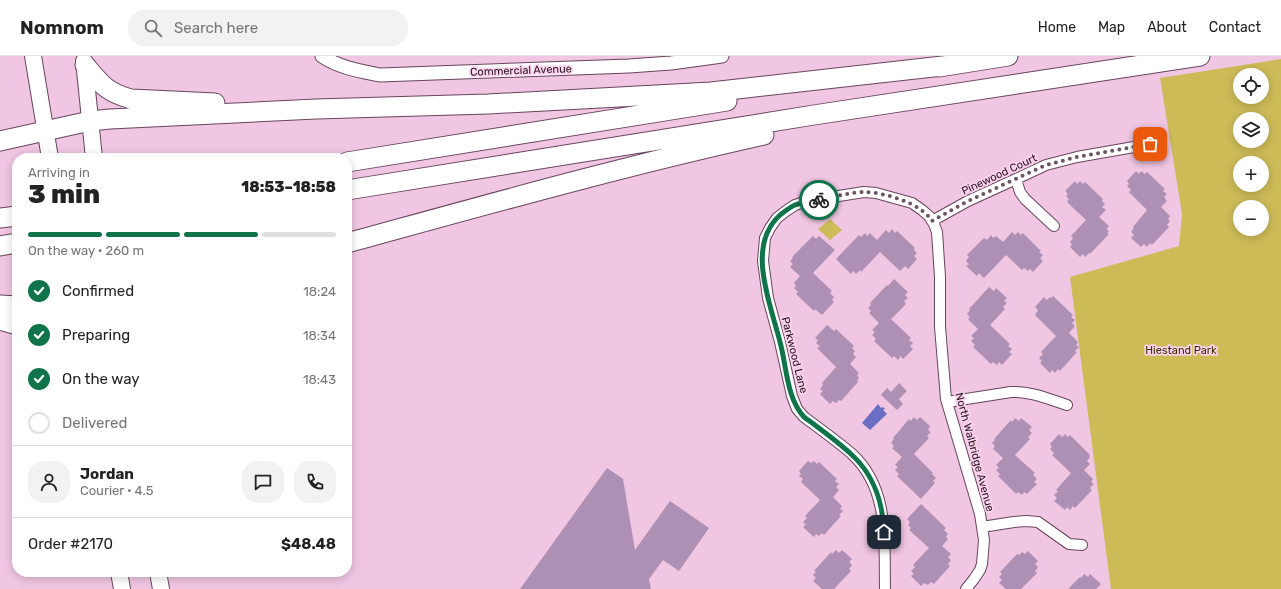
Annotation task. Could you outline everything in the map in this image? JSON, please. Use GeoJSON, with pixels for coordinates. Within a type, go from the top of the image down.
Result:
{"type":"FeatureCollection","features":[{"type":"Feature","properties":{"kind":"highway"},"geometry":{"type":"LineString","coordinates":[[352,161],[1008,56]]}},
{"type":"Feature","properties":{"kind":"highway"},"geometry":{"type":"LineString","coordinates":[[352,189],[814,115],[1200,56]]}},
{"type":"Feature","properties":{"kind":"highway"},"geometry":{"type":"LineString","coordinates":[[84,60],[104,87],[115,94],[131,99],[316,109]]}},
{"type":"Feature","properties":{"kind":"highway"},"geometry":{"type":"LineString","coordinates":[[0,141],[90,121],[110,119],[316,109],[488,104],[711,92],[951,65]]}},
{"type":"Feature","properties":{"kind":"highway"},"geometry":{"type":"LineString","coordinates":[[352,242],[683,153],[766,134],[857,116],[920,99]]}},
{"type":"Feature","properties":{"kind":"highway"},"geometry":{"type":"LineString","coordinates":[[0,218],[12,217]]}},
{"type":"Feature","properties":{"kind":"highway"},"geometry":{"type":"LineString","coordinates":[[0,246],[12,244]]}},
{"type":"Feature","properties":{"kind":"highway"},"geometry":{"type":"LineString","coordinates":[[0,305],[12,306]]}},
{"type":"Feature","properties":{"kind":"highway"},"geometry":{"type":"LineString","coordinates":[[0,320],[12,324]]}},
{"type":"Feature","properties":{"kind":"main road"},"geometry":{"type":"LineString","coordinates":[[33,56],[49,153]]}},
{"type":"Feature","properties":{"kind":"main road"},"geometry":{"type":"LineString","coordinates":[[84,60],[93,153]]}},
{"type":"Feature","properties":{"kind":"main road"},"geometry":{"type":"LineString","coordinates":[[113,577],[114,589]]}},
{"type":"Feature","properties":{"kind":"main road"},"geometry":{"type":"LineString","coordinates":[[120,577],[122,589]]}},
{"type":"Feature","properties":{"kind":"main road"},"geometry":{"type":"LineString","coordinates":[[159,577],[161,589]]}},
{"type":"Feature","properties":{"kind":"street","name":"Commercial Avenue"},"geometry":{"type":"LineString","coordinates":[[322,56],[336,64],[380,75],[629,66],[671,63],[722,56]]}},
{"type":"Feature","properties":{"kind":"street","name":"Pinewood Court"},"geometry":{"type":"LineString","coordinates":[[932,221],[968,201],[1038,168],[1059,161],[1150,144]]}},
{"type":"Feature","properties":{"kind":"street"},"geometry":{"type":"LineString","coordinates":[[1016,179],[1020,192],[1025,199],[1054,226]]}},
{"type":"Feature","properties":{"kind":"street","name":"Parkwood Lane"},"geometry":{"type":"LineString","coordinates":[[885,589],[883,518],[880,500],[865,470],[853,455],[804,417],[795,404],[768,298],[763,256],[765,238],[770,228],[781,214],[795,205],[864,192],[876,193],[903,200],[915,205]]}},
{"type":"Feature","properties":{"kind":"street","name":"North Walbridge Avenue"},"geometry":{"type":"LineString","coordinates":[[915,205],[926,213],[937,232],[939,251],[940,327],[947,402],[980,513],[984,540],[980,570],[966,589]]}},
{"type":"Feature","properties":{"kind":"street"},"geometry":{"type":"LineString","coordinates":[[947,402],[1022,391],[1067,405]]}},
{"type":"Feature","properties":{"kind":"street"},"geometry":{"type":"LineString","coordinates":[[982,527],[1014,522],[1038,522],[1069,544],[1082,545]]}},
{"type":"Feature","properties":{"kind":"green space","name":"Hiestand Park"},"geometry":{"type":"Polygon","coordinates":[[[1281,59],[1281,589],[1111,589],[1070,277],[1179,246],[1182,214],[1160,78],[1281,59]]]}},
{"type":"Feature","properties":{"kind":"green space"},"geometry":{"type":"Polygon","coordinates":[[[830,219],[842,230],[830,240],[818,229],[830,219]]]}},
{"type":"Feature","properties":{"kind":"water"},"geometry":{"type":"Polygon","coordinates":[[[878,404],[881,408],[883,407],[885,409],[883,410],[887,414],[870,430],[862,423],[878,404]]]}},
{"type":"Feature","properties":{"kind":"building"},"geometry":{"type":"Polygon","coordinates":[[[1136,171],[1139,174],[1141,171],[1145,174],[1147,172],[1165,189],[1163,191],[1167,194],[1164,197],[1167,201],[1161,207],[1170,216],[1168,219],[1170,221],[1167,225],[1169,227],[1152,245],[1150,243],[1147,247],[1144,244],[1141,247],[1131,238],[1134,235],[1131,232],[1134,228],[1133,227],[1147,210],[1129,192],[1131,190],[1127,186],[1129,184],[1127,181],[1136,171]]]}},
{"type":"Feature","properties":{"kind":"building"},"geometry":{"type":"Polygon","coordinates":[[[1075,181],[1077,184],[1080,181],[1083,184],[1085,182],[1103,199],[1102,201],[1105,204],[1102,207],[1106,210],[1099,217],[1109,226],[1106,229],[1109,231],[1107,233],[1109,234],[1090,254],[1089,253],[1085,257],[1083,254],[1080,257],[1070,247],[1072,245],[1070,242],[1073,238],[1071,236],[1086,220],[1067,202],[1069,199],[1066,196],[1068,194],[1065,191],[1075,181]]]}},
{"type":"Feature","properties":{"kind":"building"},"geometry":{"type":"Polygon","coordinates":[[[892,229],[895,233],[897,231],[915,248],[914,250],[917,253],[914,256],[917,259],[908,269],[905,266],[900,271],[880,252],[861,272],[860,270],[856,274],[853,271],[851,274],[836,259],[859,235],[861,237],[865,233],[867,236],[870,233],[877,240],[886,230],[889,233],[892,229]]]}},
{"type":"Feature","properties":{"kind":"building"},"geometry":{"type":"Polygon","coordinates":[[[1012,232],[1015,235],[1018,232],[1021,235],[1023,233],[1041,251],[1039,252],[1043,255],[1040,258],[1043,261],[1033,272],[1030,269],[1028,271],[1024,268],[1022,270],[1006,255],[984,278],[979,273],[977,276],[966,266],[969,264],[966,261],[969,257],[967,255],[984,238],[987,240],[991,235],[993,238],[996,236],[1003,242],[1012,232]]]}},
{"type":"Feature","properties":{"kind":"building"},"geometry":{"type":"Polygon","coordinates":[[[813,236],[816,239],[819,236],[835,250],[813,273],[832,291],[830,293],[834,297],[832,300],[834,302],[822,315],[815,309],[814,311],[796,294],[798,292],[794,288],[796,286],[794,283],[800,276],[790,267],[793,264],[790,261],[793,258],[792,257],[813,236]]]}},
{"type":"Feature","properties":{"kind":"building"},"geometry":{"type":"Polygon","coordinates":[[[894,279],[908,292],[905,295],[908,298],[904,301],[906,304],[891,319],[911,338],[909,340],[913,343],[910,346],[913,349],[903,359],[901,356],[898,360],[894,356],[892,358],[874,341],[876,339],[872,335],[875,332],[872,330],[879,323],[869,313],[871,311],[868,308],[871,305],[870,303],[894,279]]]}},
{"type":"Feature","properties":{"kind":"building"},"geometry":{"type":"Polygon","coordinates":[[[989,287],[994,291],[996,288],[1007,298],[1004,301],[1007,303],[1003,307],[1005,309],[990,325],[1010,344],[1008,346],[1012,349],[1009,352],[1012,354],[1002,365],[999,362],[997,365],[993,362],[991,364],[973,347],[975,345],[971,341],[974,338],[971,336],[978,329],[968,319],[970,317],[967,314],[970,310],[969,309],[989,287]]]}},
{"type":"Feature","properties":{"kind":"building"},"geometry":{"type":"Polygon","coordinates":[[[1053,296],[1073,315],[1071,317],[1075,320],[1072,323],[1075,326],[1069,333],[1078,342],[1076,345],[1079,347],[1075,351],[1077,352],[1060,371],[1058,369],[1055,373],[1052,370],[1050,373],[1040,363],[1042,361],[1039,358],[1043,354],[1041,352],[1056,336],[1035,315],[1038,310],[1035,307],[1044,297],[1047,300],[1053,296]]]}},
{"type":"Feature","properties":{"kind":"building"},"geometry":{"type":"Polygon","coordinates":[[[827,325],[834,331],[836,329],[854,346],[852,348],[855,351],[853,354],[856,357],[850,364],[859,373],[857,375],[859,378],[857,381],[858,382],[841,401],[839,400],[836,403],[833,401],[830,404],[820,394],[823,391],[820,389],[823,385],[822,383],[836,367],[817,348],[820,346],[816,343],[818,340],[815,338],[827,325]]]}},
{"type":"Feature","properties":{"kind":"building"},"geometry":{"type":"Polygon","coordinates":[[[899,383],[907,391],[899,399],[903,404],[897,410],[881,395],[887,388],[891,392],[899,383]]]}},
{"type":"Feature","properties":{"kind":"building"},"geometry":{"type":"Polygon","coordinates":[[[914,417],[917,420],[920,417],[930,426],[928,430],[931,432],[927,436],[929,438],[914,454],[936,478],[933,481],[935,483],[921,499],[897,476],[899,474],[895,470],[898,467],[895,465],[902,457],[892,448],[894,446],[891,443],[894,439],[893,438],[909,419],[911,421],[914,417]]]}},
{"type":"Feature","properties":{"kind":"building"},"geometry":{"type":"Polygon","coordinates":[[[1015,418],[1019,421],[1021,418],[1032,427],[1029,430],[1032,433],[1028,437],[1030,439],[1015,455],[1035,473],[1033,475],[1037,479],[1034,482],[1037,484],[1027,494],[1024,492],[1022,495],[1018,492],[1016,494],[998,476],[1000,474],[996,470],[999,468],[996,465],[1003,458],[993,449],[995,446],[992,443],[1011,420],[1012,422],[1015,418]]]}},
{"type":"Feature","properties":{"kind":"building"},"geometry":{"type":"Polygon","coordinates":[[[1059,434],[1062,437],[1065,434],[1068,437],[1070,435],[1090,455],[1087,461],[1090,464],[1084,470],[1093,479],[1091,482],[1094,484],[1090,488],[1092,490],[1075,508],[1073,506],[1070,510],[1067,507],[1065,510],[1054,501],[1057,498],[1054,495],[1058,491],[1056,490],[1071,473],[1052,455],[1054,453],[1050,449],[1052,447],[1050,444],[1059,434]]]}},
{"type":"Feature","properties":{"kind":"building"},"geometry":{"type":"Polygon","coordinates":[[[808,461],[811,463],[814,461],[817,464],[819,462],[837,479],[835,481],[839,484],[836,487],[839,490],[833,497],[842,506],[840,509],[843,511],[839,515],[841,516],[824,535],[822,533],[819,536],[816,534],[814,537],[803,527],[806,525],[803,522],[807,518],[805,516],[820,500],[801,482],[803,479],[799,476],[801,474],[799,471],[808,461]]]}},
{"type":"Feature","properties":{"kind":"building"},"geometry":{"type":"Polygon","coordinates":[[[607,468],[623,479],[635,550],[670,501],[709,528],[679,571],[663,560],[649,579],[651,589],[520,589],[607,468]]]}},
{"type":"Feature","properties":{"kind":"building"},"geometry":{"type":"Polygon","coordinates":[[[921,504],[946,528],[944,530],[948,534],[946,537],[948,539],[942,546],[951,554],[948,557],[951,560],[948,564],[950,566],[934,584],[931,582],[928,585],[924,583],[921,586],[911,576],[914,574],[911,571],[915,567],[913,565],[929,548],[909,530],[911,528],[908,525],[910,522],[907,519],[921,504]]]}},
{"type":"Feature","properties":{"kind":"building"},"geometry":{"type":"Polygon","coordinates":[[[836,550],[839,553],[842,550],[852,559],[849,562],[852,565],[849,569],[851,571],[834,589],[822,589],[813,581],[816,578],[813,575],[816,572],[814,571],[831,552],[832,554],[836,550]]]}},
{"type":"Feature","properties":{"kind":"building"},"geometry":{"type":"Polygon","coordinates":[[[1028,551],[1038,561],[1035,564],[1038,567],[1035,571],[1037,573],[1021,589],[1006,589],[999,583],[1002,580],[999,577],[1002,574],[1000,572],[1017,554],[1019,555],[1022,552],[1025,554],[1028,551]]]}},
{"type":"Feature","properties":{"kind":"building"},"geometry":{"type":"Polygon","coordinates":[[[1084,574],[1088,577],[1090,574],[1101,584],[1096,589],[1068,589],[1080,577],[1081,578],[1084,574]]]}},
{"type":"Feature","properties":{"kind":"way so far"},"geometry":{"type":"LineString","coordinates":[[819,200],[864,192],[876,193],[912,203],[929,216],[932,221],[968,201],[1046,165],[1077,157],[1150,144]]}},
{"type":"Feature","properties":{"kind":"route"},"geometry":{"type":"LineString","coordinates":[[819,200],[795,205],[777,218],[770,228],[765,238],[763,261],[768,298],[792,396],[797,409],[804,417],[853,455],[865,470],[880,500],[884,532]]}}]}
